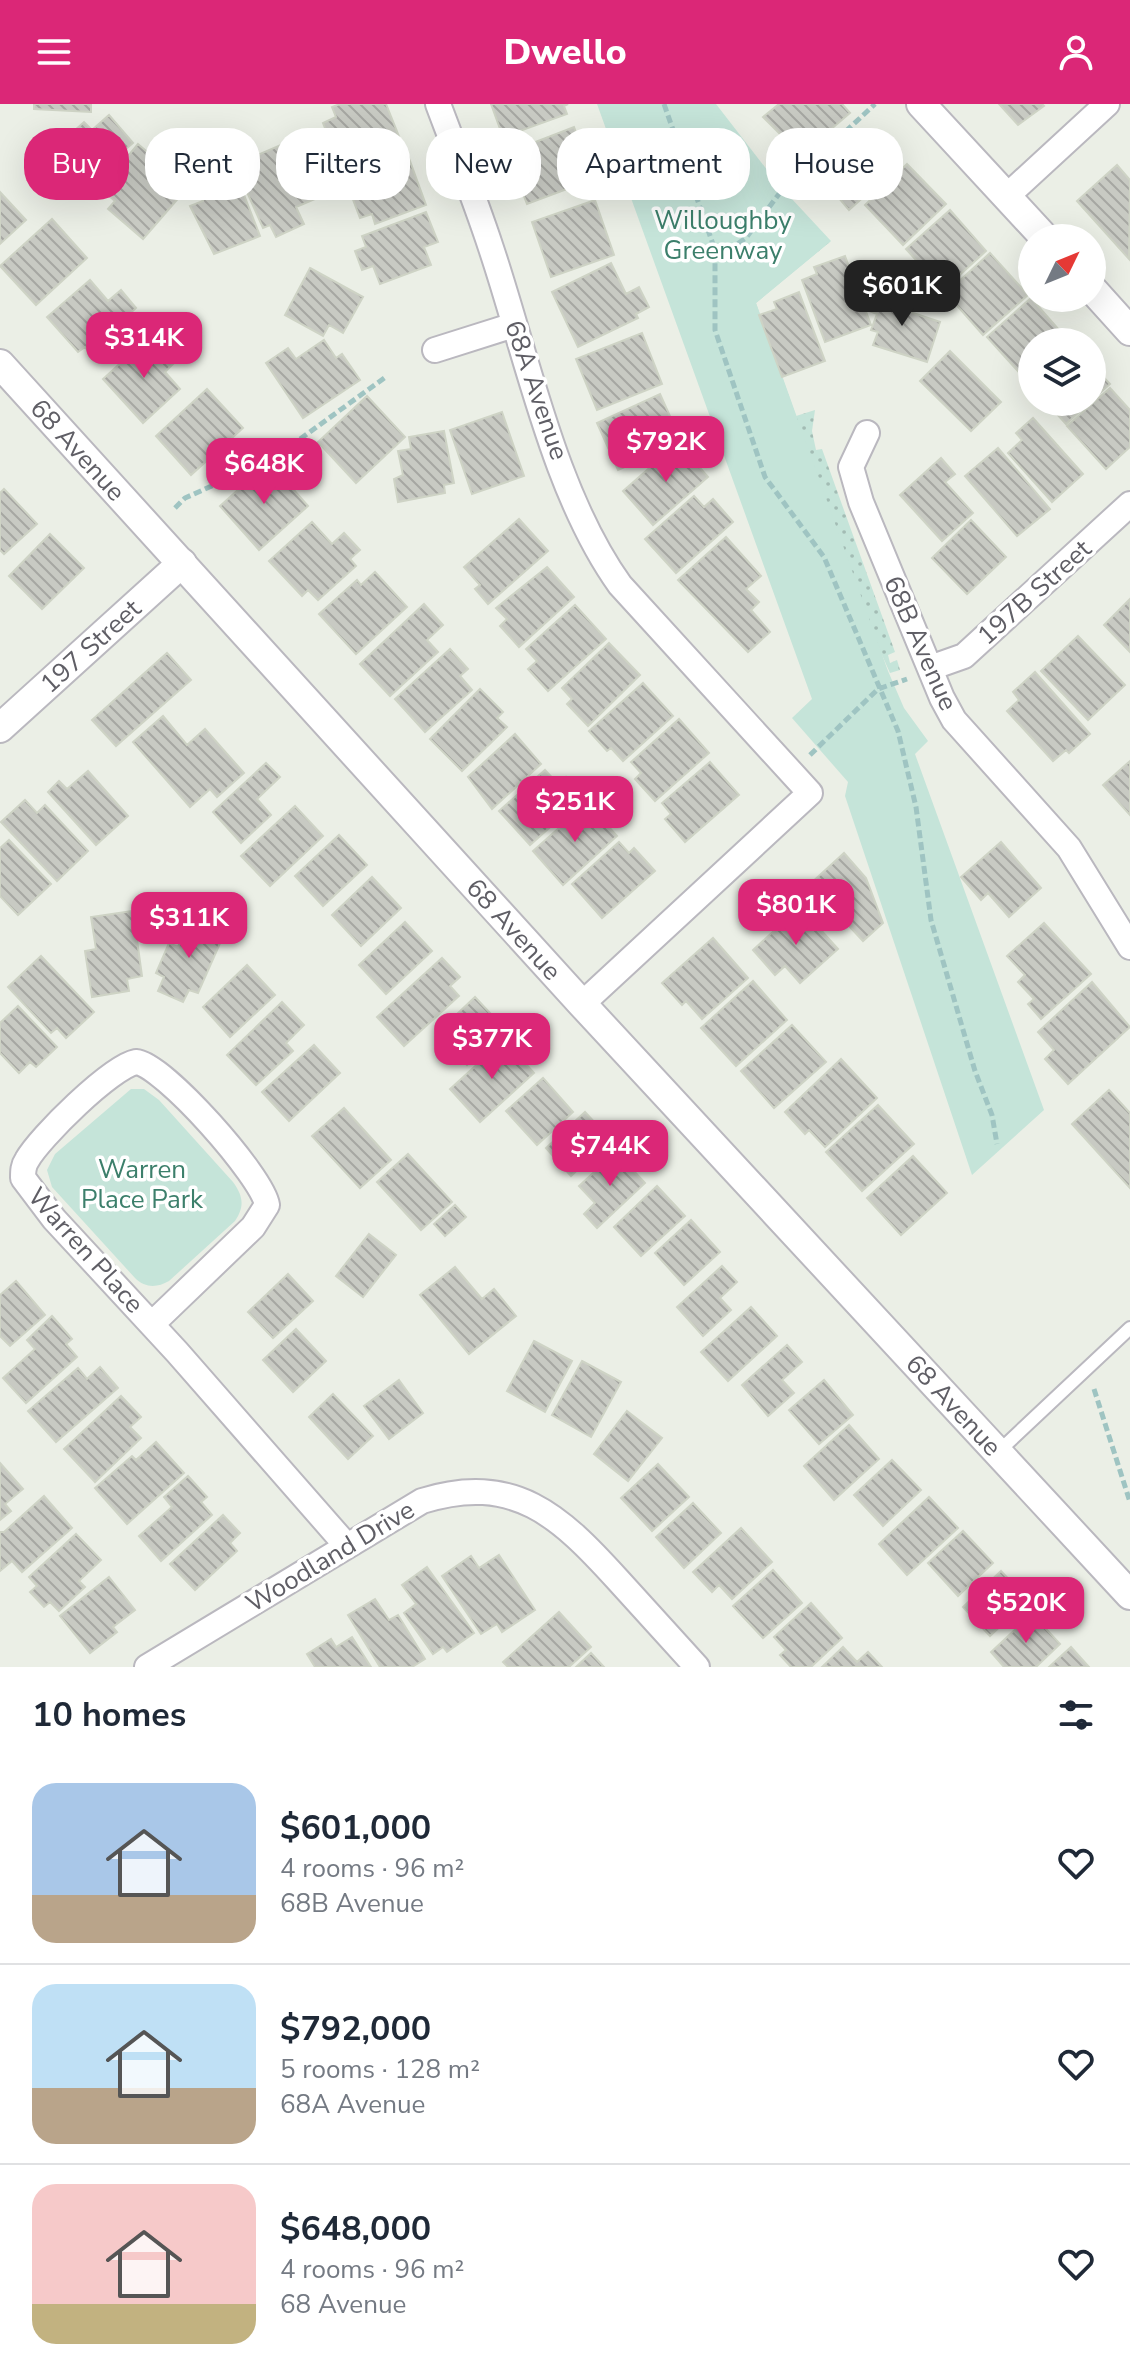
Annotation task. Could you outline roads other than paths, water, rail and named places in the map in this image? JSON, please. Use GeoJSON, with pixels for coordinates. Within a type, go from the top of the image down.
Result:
{"type":"FeatureCollection","features":[{"type":"Feature","properties":{"kind":"street","name":"68A Avenue"},"geometry":{"type":"LineString","coordinates":[[438,104],[491,248],[566,478],[603,560],[620,585],[810,793],[582,1004]]}},
{"type":"Feature","properties":{"kind":"street"},"geometry":{"type":"LineString","coordinates":[[921,104],[1032,224]]}},
{"type":"Feature","properties":{"kind":"street"},"geometry":{"type":"LineString","coordinates":[[1007,196],[1107,104]]}},
{"type":"Feature","properties":{"kind":"street"},"geometry":{"type":"LineString","coordinates":[[1106,304],[1130,331]]}},
{"type":"Feature","properties":{"kind":"street"},"geometry":{"type":"LineString","coordinates":[[435,350],[514,325]]}},
{"type":"Feature","properties":{"kind":"street","name":"68 Avenue"},"geometry":{"type":"LineString","coordinates":[[0,364],[582,1004],[1130,1595]]}},
{"type":"Feature","properties":{"kind":"street","name":"68B Avenue"},"geometry":{"type":"LineString","coordinates":[[867,433],[851,467],[861,502],[954,720],[1069,848],[1130,947]]}},
{"type":"Feature","properties":{"kind":"street","name":"197B Street"},"geometry":{"type":"LineString","coordinates":[[930,668],[964,656],[1130,504]]}},
{"type":"Feature","properties":{"kind":"street","name":"197 Street"},"geometry":{"type":"LineString","coordinates":[[0,728],[182,563]]}},
{"type":"Feature","properties":{"kind":"street","name":"Warren Place"},"geometry":{"type":"LineString","coordinates":[[152,1324],[253,1227],[267,1205],[254,1177],[212,1129],[161,1074],[148,1064],[136,1062],[110,1077],[59,1124],[33,1152],[23,1172],[34,1196],[152,1324],[347,1546]]}},
{"type":"Feature","properties":{"kind":"street","name":"Woodland Drive"},"geometry":{"type":"LineString","coordinates":[[147,1667],[422,1501],[440,1495],[479,1490],[519,1499],[542,1509],[575,1534],[697,1667]]}},
{"type":"Feature","properties":{"kind":"lane"},"geometry":{"type":"LineString","coordinates":[[998,1452],[1130,1328]]}},
{"type":"Feature","properties":{"kind":"park label","name":"Willoughby Greenway"},"geometry":{"type":"Point","coordinates":[723,235]}},
{"type":"Feature","properties":{"kind":"park label","name":"Warren Place Park"},"geometry":{"type":"Point","coordinates":[142,1184]}}]}
